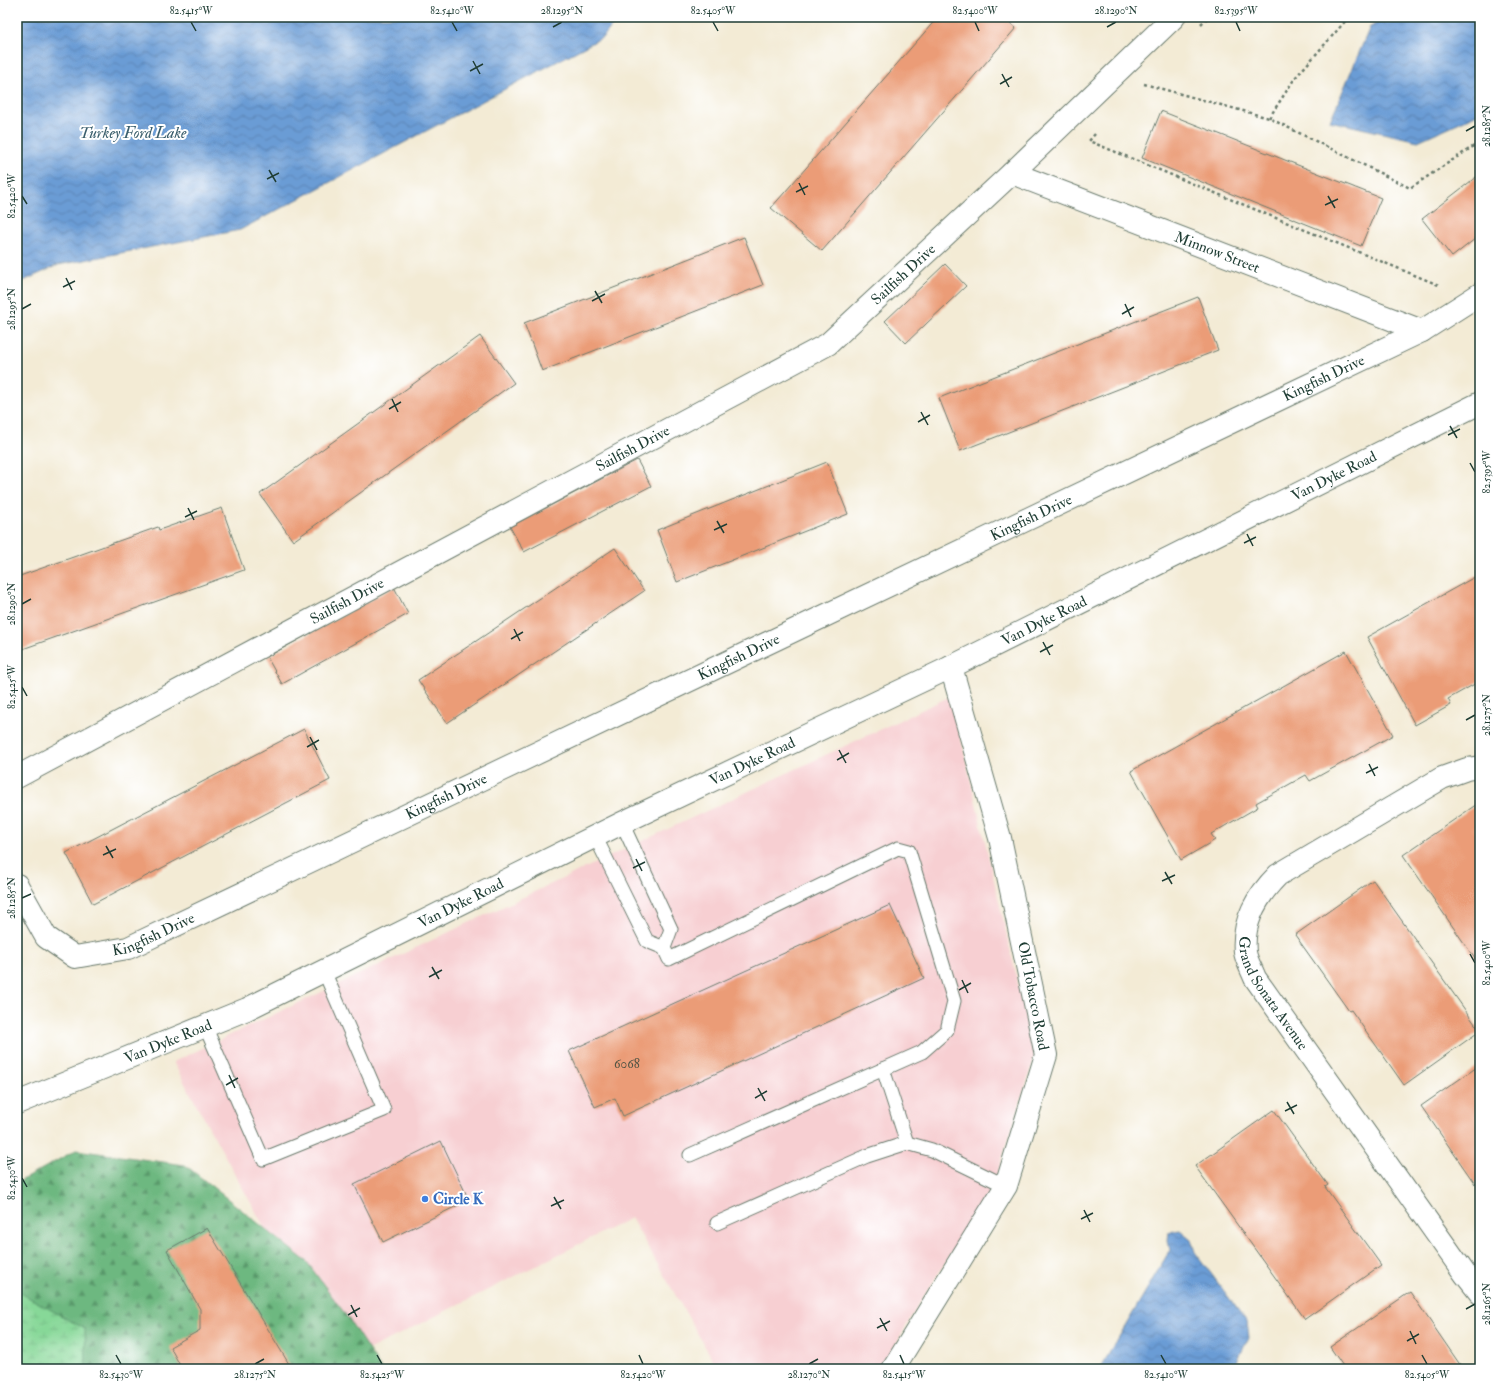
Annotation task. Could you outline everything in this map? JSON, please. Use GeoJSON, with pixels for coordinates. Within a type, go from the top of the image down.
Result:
{"type":"FeatureCollection","features":[{"type":"Feature","properties":{"kind":"street","name":"Sailfish Drive"},"geometry":{"type":"LineString","coordinates":[[17,777],[828,344],[1012,173],[1174,17]]}},
{"type":"Feature","properties":{"kind":"street","name":"Minnow Street"},"geometry":{"type":"LineString","coordinates":[[1012,173],[1422,331]]}},
{"type":"Feature","properties":{"kind":"street","name":"Kingfish Drive"},"geometry":{"type":"LineString","coordinates":[[17,885],[46,937],[75,957],[128,948],[1422,331],[1480,294]]}},
{"type":"Feature","properties":{"kind":"street","name":"Van Dyke Road"},"geometry":{"type":"LineString","coordinates":[[17,1103],[247,1009],[595,836],[951,667],[1480,403]]}},
{"type":"Feature","properties":{"kind":"street","name":"Old Tobacco Road"},"geometry":{"type":"LineString","coordinates":[[894,1369],[1006,1186],[1046,1055],[1000,838],[951,667]]}},
{"type":"Feature","properties":{"kind":"street","name":"Grand Sonata Avenue"},"geometry":{"type":"LineString","coordinates":[[1480,767],[1467,768],[1442,778],[1278,875],[1264,889],[1253,906],[1246,930],[1245,953],[1255,978],[1480,1293]]}},
{"type":"Feature","properties":{"kind":"lane"},"geometry":{"type":"LineString","coordinates":[[622,823],[671,929],[664,948]]}},
{"type":"Feature","properties":{"kind":"lane"},"geometry":{"type":"LineString","coordinates":[[595,836],[647,941],[664,948],[669,959],[898,848],[909,851],[954,1001],[947,1030],[922,1052],[690,1155]]}},
{"type":"Feature","properties":{"kind":"lane"},"geometry":{"type":"LineString","coordinates":[[205,1026],[263,1159],[384,1110],[324,971]]}},
{"type":"Feature","properties":{"kind":"lane"},"geometry":{"type":"LineString","coordinates":[[883,1069],[907,1143]]}},
{"type":"Feature","properties":{"kind":"lane"},"geometry":{"type":"LineString","coordinates":[[717,1223],[867,1156],[907,1143],[932,1150],[1006,1186]]}},
{"type":"Feature","properties":{"kind":"path"},"geometry":{"type":"LineString","coordinates":[[1196,28],[1208,17]]}},
{"type":"Feature","properties":{"kind":"path"},"geometry":{"type":"LineString","coordinates":[[1269,118],[1295,78],[1349,17]]}},
{"type":"Feature","properties":{"kind":"path"},"geometry":{"type":"LineString","coordinates":[[1140,82],[1269,118],[1410,188],[1480,142]]}},
{"type":"Feature","properties":{"kind":"path"},"geometry":{"type":"LineString","coordinates":[[1099,130],[1089,141],[1444,287]]}},
{"type":"Feature","properties":{"kind":"shaded area"},"geometry":{"type":"Polygon","coordinates":[[[951,696],[1035,1056],[992,1190],[918,1305],[882,1369],[718,1369],[631,1218],[340,1364],[173,1062],[951,696]]]}},
{"type":"Feature","properties":{"kind":"green space"},"geometry":{"type":"Polygon","coordinates":[[[76,1150],[185,1165],[307,1262],[348,1318],[381,1369],[17,1369],[17,1183],[76,1150]]]}},
{"type":"Feature","properties":{"kind":"green space"},"geometry":{"type":"Polygon","coordinates":[[[17,1291],[85,1329],[86,1369],[17,1369],[17,1291]]]}},
{"type":"Feature","properties":{"kind":"water","name":"Turkey Ford Lake"},"geometry":{"type":"Polygon","coordinates":[[[17,17],[619,17],[603,37],[240,230],[58,265],[17,284],[17,17]]]}},
{"type":"Feature","properties":{"kind":"water"},"geometry":{"type":"Polygon","coordinates":[[[1386,17],[1480,17],[1480,113],[1418,141],[1330,121],[1370,27],[1386,17]]]}},
{"type":"Feature","properties":{"kind":"water"},"geometry":{"type":"Polygon","coordinates":[[[1180,1230],[1191,1239],[1195,1252],[1247,1322],[1249,1337],[1233,1369],[1100,1369],[1170,1250],[1168,1240],[1169,1232],[1180,1230]]]}},
{"type":"Feature","properties":{"kind":"building"},"geometry":{"type":"Polygon","coordinates":[[[938,17],[1003,17],[1016,28],[822,251],[771,208],[938,17]]]}},
{"type":"Feature","properties":{"kind":"building"},"geometry":{"type":"Polygon","coordinates":[[[1161,111],[1381,198],[1361,246],[1142,158],[1161,111]]]}},
{"type":"Feature","properties":{"kind":"building"},"geometry":{"type":"Polygon","coordinates":[[[1480,174],[1480,235],[1452,257],[1422,219],[1480,174]]]}},
{"type":"Feature","properties":{"kind":"building"},"geometry":{"type":"Polygon","coordinates":[[[744,237],[763,285],[542,371],[524,323],[744,237]]]}},
{"type":"Feature","properties":{"kind":"building"},"geometry":{"type":"Polygon","coordinates":[[[945,264],[966,286],[906,343],[885,321],[945,264]]]}},
{"type":"Feature","properties":{"kind":"building"},"geometry":{"type":"Polygon","coordinates":[[[1198,297],[1218,350],[960,451],[939,398],[1198,297]]]}},
{"type":"Feature","properties":{"kind":"building"},"geometry":{"type":"Polygon","coordinates":[[[480,336],[514,383],[293,541],[260,494],[480,336]]]}},
{"type":"Feature","properties":{"kind":"building"},"geometry":{"type":"Polygon","coordinates":[[[637,460],[651,486],[524,552],[510,527],[637,460]]]}},
{"type":"Feature","properties":{"kind":"building"},"geometry":{"type":"Polygon","coordinates":[[[827,462],[848,514],[677,582],[657,530],[827,462]]]}},
{"type":"Feature","properties":{"kind":"building"},"geometry":{"type":"Polygon","coordinates":[[[222,508],[244,570],[17,651],[17,577],[158,527],[159,530],[222,508]]]}},
{"type":"Feature","properties":{"kind":"building"},"geometry":{"type":"Polygon","coordinates":[[[615,548],[644,591],[447,723],[418,680],[615,548]]]}},
{"type":"Feature","properties":{"kind":"building"},"geometry":{"type":"Polygon","coordinates":[[[1480,574],[1480,681],[1448,699],[1451,705],[1415,725],[1367,637],[1480,574]]]}},
{"type":"Feature","properties":{"kind":"building"},"geometry":{"type":"Polygon","coordinates":[[[394,587],[408,614],[282,684],[267,657],[394,587]]]}},
{"type":"Feature","properties":{"kind":"building"},"geometry":{"type":"Polygon","coordinates":[[[1346,651],[1393,735],[1310,781],[1306,775],[1256,803],[1258,807],[1211,834],[1215,840],[1181,860],[1131,771],[1346,651]]]}},
{"type":"Feature","properties":{"kind":"building"},"geometry":{"type":"Polygon","coordinates":[[[304,729],[330,780],[93,904],[66,853],[304,729]]]}},
{"type":"Feature","properties":{"kind":"building"},"geometry":{"type":"Polygon","coordinates":[[[1480,802],[1480,966],[1403,855],[1480,802]]]}},
{"type":"Feature","properties":{"kind":"building"},"geometry":{"type":"Polygon","coordinates":[[[1373,880],[1480,1031],[1404,1085],[1351,1010],[1349,1011],[1295,935],[1373,880]]]}},
{"type":"Feature","properties":{"kind":"building"},"geometry":{"type":"Polygon","coordinates":[[[890,905],[924,978],[623,1116],[615,1098],[595,1107],[569,1051],[890,905]]]}},
{"type":"Feature","properties":{"kind":"building"},"geometry":{"type":"Polygon","coordinates":[[[1480,1065],[1480,1186],[1477,1182],[1475,1184],[1421,1106],[1480,1065]]]}},
{"type":"Feature","properties":{"kind":"building"},"geometry":{"type":"Polygon","coordinates":[[[1274,1110],[1328,1185],[1325,1187],[1381,1265],[1305,1319],[1195,1166],[1274,1110]]]}},
{"type":"Feature","properties":{"kind":"building"},"geometry":{"type":"Polygon","coordinates":[[[441,1141],[469,1200],[383,1242],[354,1184],[441,1141]]]}},
{"type":"Feature","properties":{"kind":"building"},"geometry":{"type":"Polygon","coordinates":[[[207,1228],[292,1369],[182,1369],[170,1347],[200,1330],[200,1309],[167,1250],[207,1228]]]}},
{"type":"Feature","properties":{"kind":"building"},"geometry":{"type":"Polygon","coordinates":[[[1410,1292],[1463,1369],[1345,1369],[1330,1347],[1410,1292]]]}},
{"type":"Feature","properties":{"kind":"place","name":"Circle K"},"geometry":{"type":"Point","coordinates":[425,1199]}}]}
